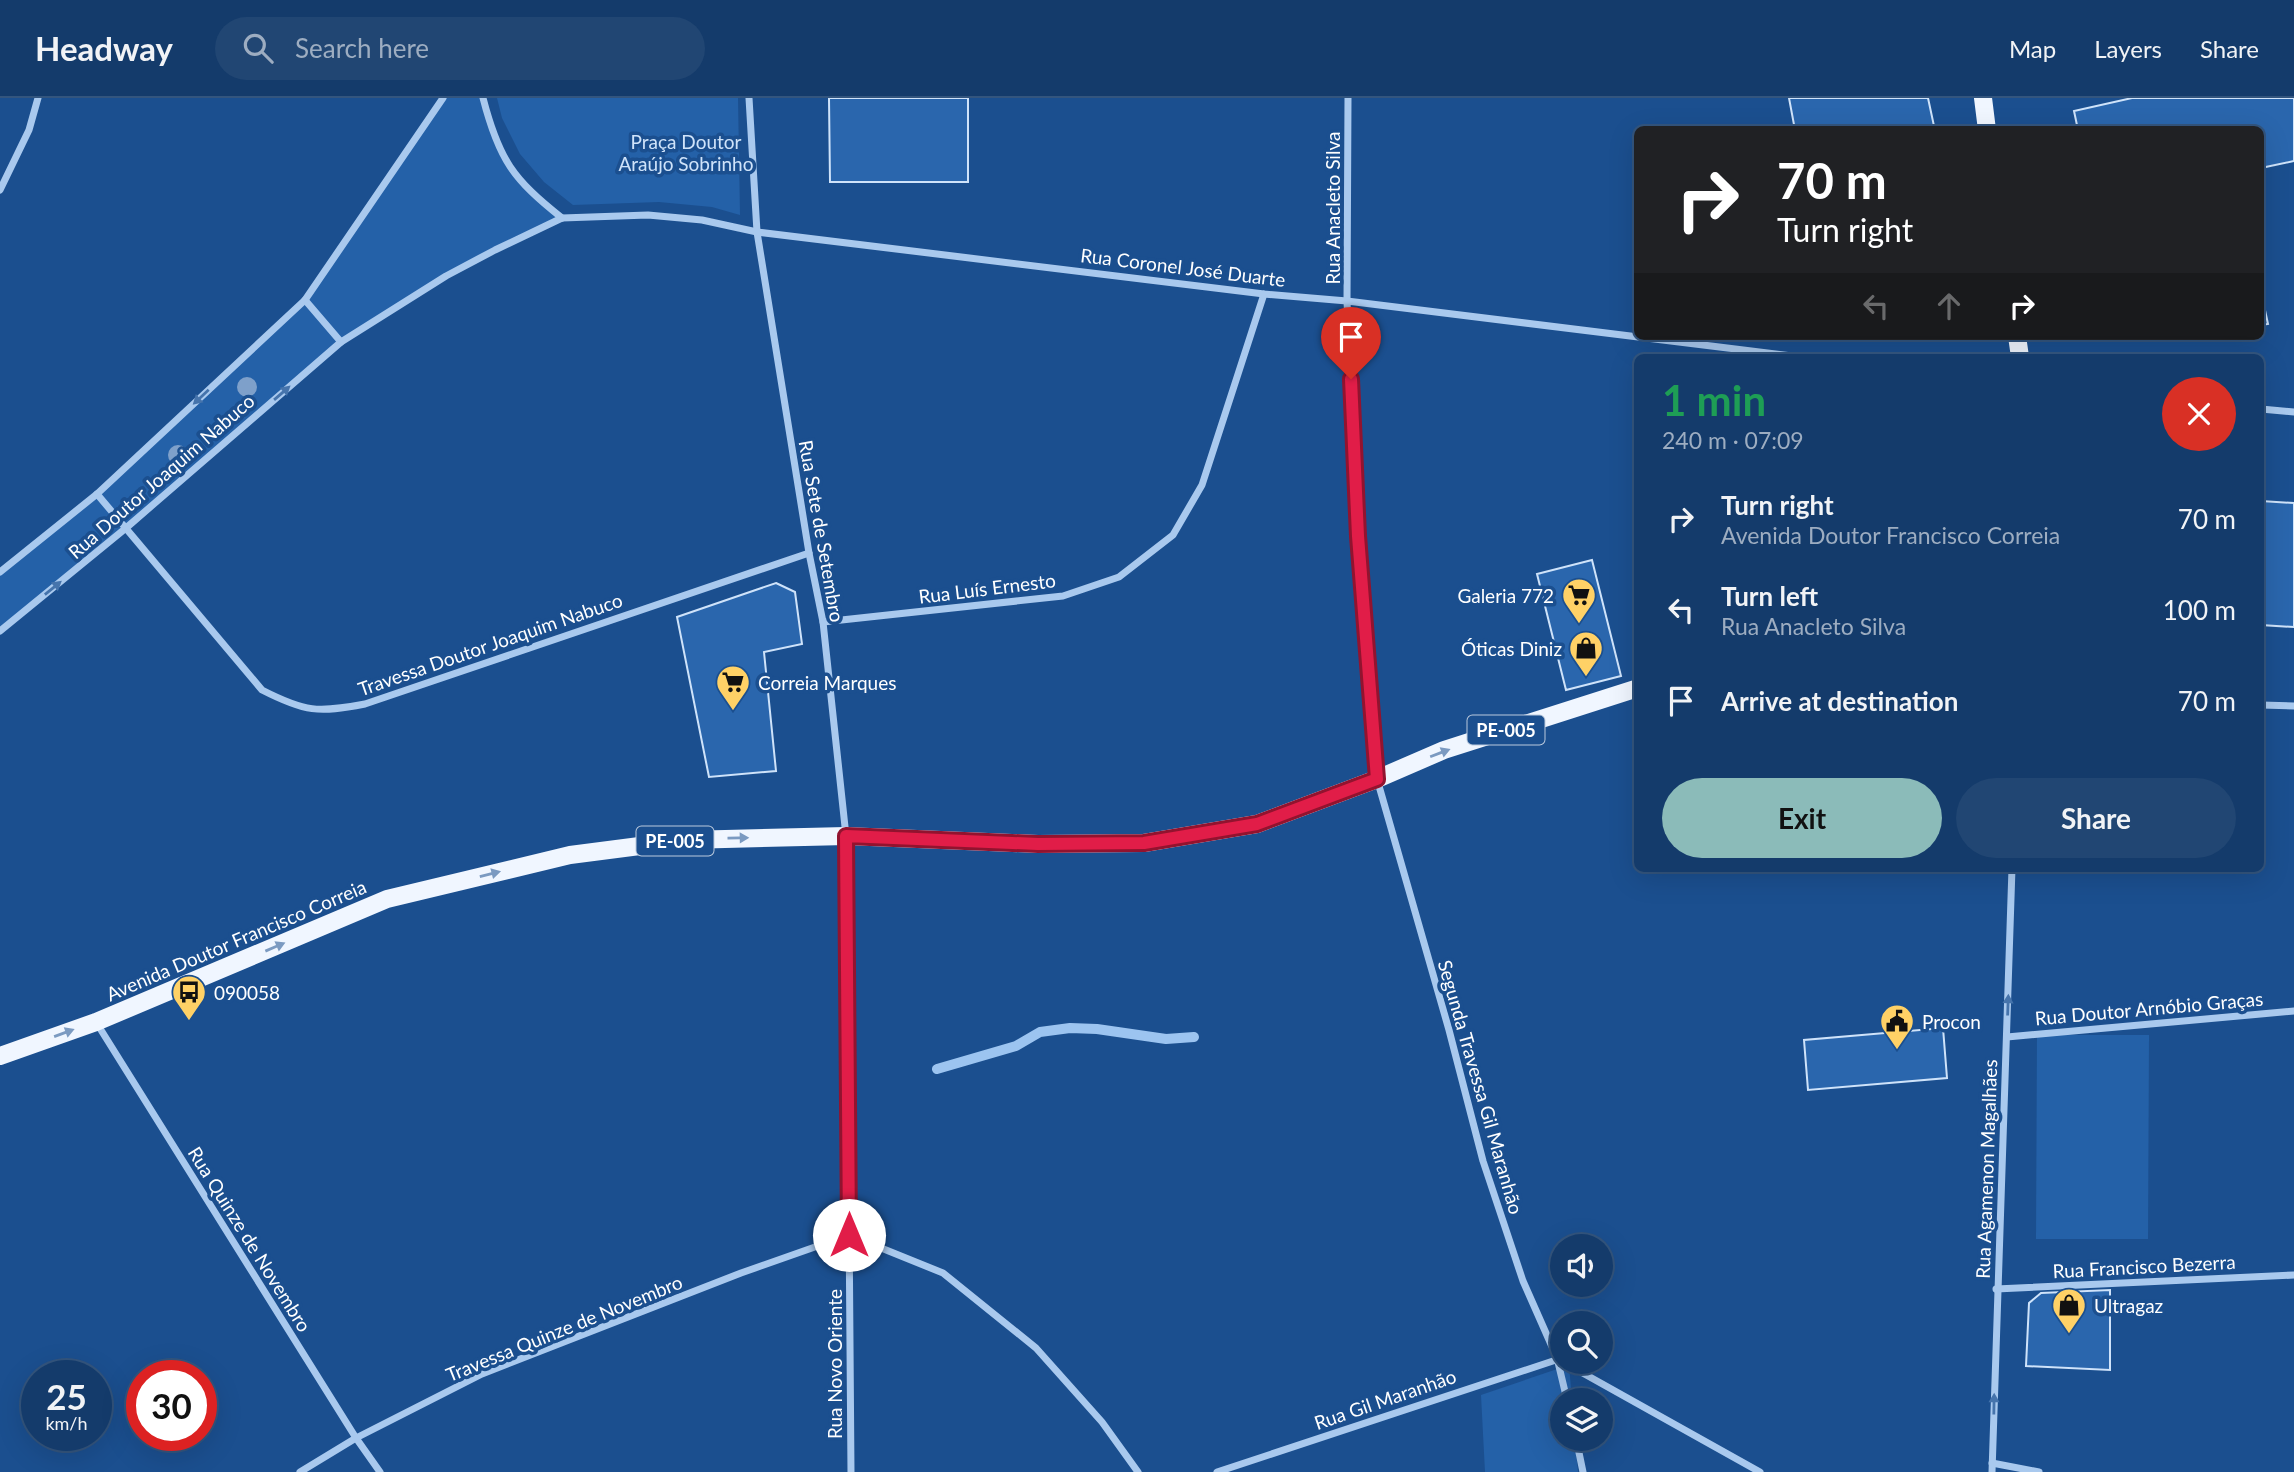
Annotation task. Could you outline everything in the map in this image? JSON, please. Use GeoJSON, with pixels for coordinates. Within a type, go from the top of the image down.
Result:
{"type":"FeatureCollection","features":[{"type":"Feature","properties":{"kind":"main road"},"geometry":{"type":"LineString","coordinates":[[1983,98],[1986,126]]}},
{"type":"Feature","properties":{"kind":"main road","name":"Avenida Doutor Francisco Correia"},"geometry":{"type":"LineString","coordinates":[[0,1056],[96,1021],[387,899],[570,855],[685,840],[846,836],[1038,844],[1144,843],[1257,824],[1377,779],[1444,750],[1634,689]]}},
{"type":"Feature","properties":{"kind":"street"},"geometry":{"type":"LineString","coordinates":[[0,190],[29,130],[38,98]]}},
{"type":"Feature","properties":{"kind":"street","name":"Rua Doutor Joaquim Nabuco"},"geometry":{"type":"LineString","coordinates":[[0,572],[97,494],[304,300],[443,98]]}},
{"type":"Feature","properties":{"kind":"street"},"geometry":{"type":"LineString","coordinates":[[483,98],[492,131],[509,167],[533,195],[562,218]]}},
{"type":"Feature","properties":{"kind":"street","name":"Rua Sete de Setembro"},"geometry":{"type":"LineString","coordinates":[[749,98],[757,232],[809,552],[823,622],[846,836]]}},
{"type":"Feature","properties":{"kind":"street","name":"Rua Anacleto Silva"},"geometry":{"type":"LineString","coordinates":[[1348,98],[1347,301],[1358,536],[1377,779]]}},
{"type":"Feature","properties":{"kind":"street","name":"Rua Coronel José Duarte"},"geometry":{"type":"LineString","coordinates":[[562,218],[648,215],[702,220],[757,232],[1634,336]]}},
{"type":"Feature","properties":{"kind":"street","name":"Rua Doutor Joaquim Nabuco"},"geometry":{"type":"LineString","coordinates":[[0,631],[126,528],[341,342],[446,276],[562,218]]}},
{"type":"Feature","properties":{"kind":"street","name":"Rua Luís Ernesto"},"geometry":{"type":"LineString","coordinates":[[823,622],[1063,596],[1119,577],[1173,535],[1202,485],[1264,294]]}},
{"type":"Feature","properties":{"kind":"street"},"geometry":{"type":"LineString","coordinates":[[304,300],[341,342]]}},
{"type":"Feature","properties":{"kind":"street","name":"Rua Coronel José Duarte"},"geometry":{"type":"LineString","coordinates":[[1662,340],[1776,354]]}},
{"type":"Feature","properties":{"kind":"street"},"geometry":{"type":"LineString","coordinates":[[2264,409],[2294,412]]}},
{"type":"Feature","properties":{"kind":"street","name":"Travessa Doutor Joaquim Nabuco"},"geometry":{"type":"LineString","coordinates":[[97,494],[262,690],[292,706],[328,711],[365,705],[809,552]]}},
{"type":"Feature","properties":{"kind":"street"},"geometry":{"type":"LineString","coordinates":[[2264,705],[2294,706]]}},
{"type":"Feature","properties":{"kind":"street","name":"Segunda Travessa Gil Maranhão"},"geometry":{"type":"LineString","coordinates":[[1377,779],[1445,1016],[1483,1161],[1523,1281],[1550,1337]]}},
{"type":"Feature","properties":{"kind":"street","name":"Rua Novo Oriente"},"geometry":{"type":"LineString","coordinates":[[846,836],[851,1472]]}},
{"type":"Feature","properties":{"kind":"street","name":"Rua Agamenon Magalhães"},"geometry":{"type":"LineString","coordinates":[[1992,1472],[2012,872]]}},
{"type":"Feature","properties":{"kind":"street","name":"Rua Doutor Arnóbio Graças"},"geometry":{"type":"LineString","coordinates":[[2007,1037],[2294,1011]]}},
{"type":"Feature","properties":{"kind":"street","name":"Rua Quinze de Novembro"},"geometry":{"type":"LineString","coordinates":[[96,1021],[356,1438],[380,1472]]}},
{"type":"Feature","properties":{"kind":"street"},"geometry":{"type":"LineString","coordinates":[[849,1235],[943,1273],[1036,1348],[1102,1422],[1138,1472]]}},
{"type":"Feature","properties":{"kind":"street","name":"Travessa Quinze de Novembro"},"geometry":{"type":"LineString","coordinates":[[300,1472],[356,1438],[482,1374],[741,1273],[849,1235]]}},
{"type":"Feature","properties":{"kind":"street","name":"Rua Francisco Bezerra"},"geometry":{"type":"LineString","coordinates":[[1996,1289],[2294,1275]]}},
{"type":"Feature","properties":{"kind":"street","name":"Rua Gil Maranhão"},"geometry":{"type":"LineString","coordinates":[[1217,1472],[1550,1364]]}},
{"type":"Feature","properties":{"kind":"street"},"geometry":{"type":"LineString","coordinates":[[1586,1374],[1760,1472]]}},
{"type":"Feature","properties":{"kind":"street"},"geometry":{"type":"LineString","coordinates":[[1579,1451],[1583,1472]]}},
{"type":"Feature","properties":{"kind":"street"},"geometry":{"type":"LineString","coordinates":[[1992,1462],[2039,1472]]}},
{"type":"Feature","properties":{"kind":"green space"},"geometry":{"type":"Polygon","coordinates":[[[443,98],[483,98],[509,167],[562,218],[495,250],[341,342],[0,631],[0,572],[97,494],[305,300],[443,98]]]}},
{"type":"Feature","properties":{"kind":"green space","name":"Praça Doutor Araújo Sobrinho"},"geometry":{"type":"Polygon","coordinates":[[[497,98],[738,98],[740,215],[712,207],[659,202],[573,205],[544,182],[520,154],[502,118],[497,98]]]}},
{"type":"Feature","properties":{"kind":"green space"},"geometry":{"type":"Polygon","coordinates":[[[2037,1035],[2149,1035],[2148,1239],[2036,1239],[2037,1035]]]}},
{"type":"Feature","properties":{"kind":"green space"},"geometry":{"type":"Polygon","coordinates":[[[1550,1371],[1550,1374],[1570,1374],[1571,1388],[1550,1388],[1550,1451],[1576,1451],[1578,1472],[1485,1472],[1481,1395],[1550,1371]]]}},
{"type":"Feature","properties":{"kind":"building"},"geometry":{"type":"Polygon","coordinates":[[[829,98],[968,98],[968,182],[830,182],[829,98]]]}},
{"type":"Feature","properties":{"kind":"building"},"geometry":{"type":"Polygon","coordinates":[[[1789,98],[1928,98],[1934,126],[1794,126],[1789,98]]]}},
{"type":"Feature","properties":{"kind":"building"},"geometry":{"type":"Polygon","coordinates":[[[2132,98],[2294,98],[2294,161],[2264,167],[2264,126],[2077,126],[2074,111],[2132,98]]]}},
{"type":"Feature","properties":{"kind":"building"},"geometry":{"type":"Polygon","coordinates":[[[2264,306],[2268,324],[2264,325],[2264,306]]]}},
{"type":"Feature","properties":{"kind":"building"},"geometry":{"type":"Polygon","coordinates":[[[2264,501],[2294,503],[2294,627],[2264,625],[2264,501]]]}},
{"type":"Feature","properties":{"kind":"building","name":"Galeria 772"},"geometry":{"type":"Polygon","coordinates":[[[1592,560],[1621,676],[1566,690],[1537,574],[1592,560]]]}},
{"type":"Feature","properties":{"kind":"building","name":"Correia Marques"},"geometry":{"type":"Polygon","coordinates":[[[776,583],[795,592],[802,644],[764,652],[776,771],[709,777],[677,617],[776,583]]]}},
{"type":"Feature","properties":{"kind":"building"},"geometry":{"type":"Polygon","coordinates":[[[1943,1028],[1947,1078],[1808,1090],[1804,1040],[1943,1028]]]}},
{"type":"Feature","properties":{"kind":"building","name":"Ultragaz"},"geometry":{"type":"Polygon","coordinates":[[[2110,1290],[2110,1370],[2026,1366],[2029,1303],[2041,1293],[2110,1290]]]}},
{"type":"Feature","properties":{"kind":"waterway"},"geometry":{"type":"LineString","coordinates":[[937,1069],[1016,1046],[1040,1032],[1070,1028],[1166,1039],[1194,1037]]}},
{"type":"Feature","properties":{"kind":"place","name":"Galeria 772"},"geometry":{"type":"Point","coordinates":[1579,625]}},
{"type":"Feature","properties":{"kind":"place","name":"Óticas Diniz"},"geometry":{"type":"Point","coordinates":[1586,678]}},
{"type":"Feature","properties":{"kind":"place","name":"Correia Marques"},"geometry":{"type":"Point","coordinates":[733,712]}},
{"type":"Feature","properties":{"kind":"place","name":"090058"},"geometry":{"type":"Point","coordinates":[189,1022]}},
{"type":"Feature","properties":{"kind":"place","name":"Procon"},"geometry":{"type":"Point","coordinates":[1897,1051]}},
{"type":"Feature","properties":{"kind":"place","name":"Ultragaz"},"geometry":{"type":"Point","coordinates":[2069,1335]}},
{"type":"Feature","properties":{"kind":"route"},"geometry":{"type":"LineString","coordinates":[[849,1235],[846,836],[1038,844],[1144,843],[1257,824],[1377,779],[1358,536],[1351,379]]}}]}
